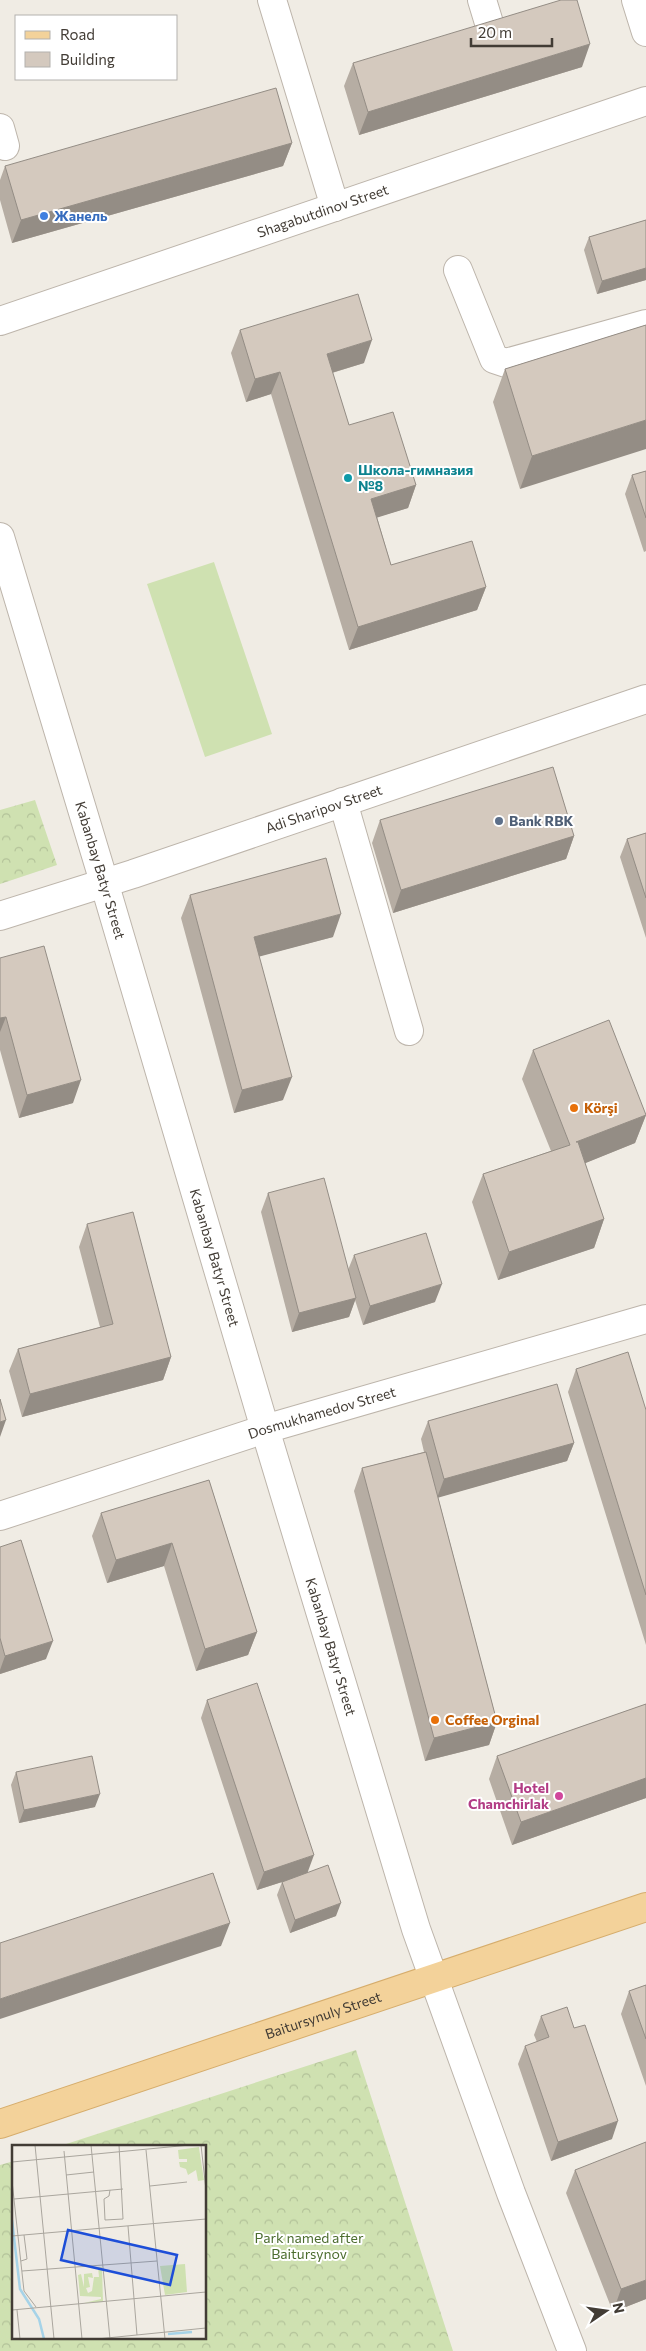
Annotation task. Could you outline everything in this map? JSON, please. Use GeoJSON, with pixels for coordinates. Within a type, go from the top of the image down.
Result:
{"type":"FeatureCollection","features":[{"type":"Feature","properties":{"kind":"main road","name":"Baitursynuly Street"},"geometry":{"type":"LineString","coordinates":[[0,2124],[646,1906]]}},
{"type":"Feature","properties":{"kind":"street"},"geometry":{"type":"LineString","coordinates":[[272,0],[335,207]]}},
{"type":"Feature","properties":{"kind":"street"},"geometry":{"type":"LineString","coordinates":[[636,0],[646,32]]}},
{"type":"Feature","properties":{"kind":"street","name":"Shagabutdinov Street"},"geometry":{"type":"LineString","coordinates":[[0,321],[646,102]]}},
{"type":"Feature","properties":{"kind":"street"},"geometry":{"type":"LineString","coordinates":[[458,270],[494,359],[506,363],[646,324]]}},
{"type":"Feature","properties":{"kind":"street","name":"Kabanbay Batyr Street"},"geometry":{"type":"LineString","coordinates":[[0,537],[265,1429],[416,1929],[572,2351]]}},
{"type":"Feature","properties":{"kind":"street","name":"Adi Sharipov Street"},"geometry":{"type":"LineString","coordinates":[[0,916],[646,699]]}},
{"type":"Feature","properties":{"kind":"street"},"geometry":{"type":"LineString","coordinates":[[343,802],[409,1031]]}},
{"type":"Feature","properties":{"kind":"street","name":"Dosmukhamedov Street"},"geometry":{"type":"LineString","coordinates":[[0,1516],[265,1429],[646,1319]]}},
{"type":"Feature","properties":{"kind":"green space"},"geometry":{"type":"Polygon","coordinates":[[[214,562],[272,734],[205,757],[147,584],[214,562]]]}},
{"type":"Feature","properties":{"kind":"green space"},"geometry":{"type":"Polygon","coordinates":[[[35,800],[57,865],[0,884],[0,810],[35,800]]]}},
{"type":"Feature","properties":{"kind":"green space","name":"Park named after Baitursynov"},"geometry":{"type":"Polygon","coordinates":[[[356,2050],[453,2351],[0,2351],[0,2165],[12,2162],[12,2338],[206,2338],[206,2145],[63,2145],[356,2050]]]}},
{"type":"Feature","properties":{"kind":"building"},"geometry":{"type":"Polygon","coordinates":[[[561,0],[577,0],[590,44],[368,112],[353,63],[561,0]]]}},
{"type":"Feature","properties":{"kind":"building"},"geometry":{"type":"Polygon","coordinates":[[[276,88],[292,143],[21,220],[5,166],[276,88]]]}},
{"type":"Feature","properties":{"kind":"building"},"geometry":{"type":"Polygon","coordinates":[[[646,220],[646,268],[602,281],[589,237],[646,220]]]}},
{"type":"Feature","properties":{"kind":"building","name":"Школа-гимназия №8"},"geometry":{"type":"Polygon","coordinates":[[[358,294],[372,340],[327,354],[349,425],[393,412],[416,485],[371,499],[391,565],[472,541],[486,587],[358,627],[280,372],[255,379],[240,330],[358,294]]]}},
{"type":"Feature","properties":{"kind":"building"},"geometry":{"type":"Polygon","coordinates":[[[646,325],[646,420],[532,456],[505,369],[646,325]]]}},
{"type":"Feature","properties":{"kind":"building"},"geometry":{"type":"Polygon","coordinates":[[[646,471],[646,518],[632,475],[646,471]]]}},
{"type":"Feature","properties":{"kind":"building"},"geometry":{"type":"Polygon","coordinates":[[[553,767],[574,836],[401,890],[380,820],[553,767]]]}},
{"type":"Feature","properties":{"kind":"building"},"geometry":{"type":"Polygon","coordinates":[[[646,833],[646,898],[627,839],[646,833]]]}},
{"type":"Feature","properties":{"kind":"building"},"geometry":{"type":"Polygon","coordinates":[[[326,858],[341,914],[254,937],[292,1077],[242,1090],[190,895],[326,858]]]}},
{"type":"Feature","properties":{"kind":"building"},"geometry":{"type":"Polygon","coordinates":[[[44,946],[81,1080],[27,1095],[6,1017],[0,1018],[0,958],[44,946]]]}},
{"type":"Feature","properties":{"kind":"building"},"geometry":{"type":"Polygon","coordinates":[[[609,1020],[646,1115],[576,1142],[578,1142],[604,1219],[509,1252],[483,1174],[570,1145],[533,1050],[609,1020]]]}},
{"type":"Feature","properties":{"kind":"building"},"geometry":{"type":"Polygon","coordinates":[[[324,1178],[356,1298],[299,1313],[268,1193],[324,1178]]]}},
{"type":"Feature","properties":{"kind":"building"},"geometry":{"type":"Polygon","coordinates":[[[133,1212],[171,1357],[30,1394],[18,1349],[113,1324],[87,1224],[133,1212]]]}},
{"type":"Feature","properties":{"kind":"building"},"geometry":{"type":"Polygon","coordinates":[[[426,1233],[442,1284],[370,1306],[354,1255],[426,1233]]]}},
{"type":"Feature","properties":{"kind":"building"},"geometry":{"type":"Polygon","coordinates":[[[628,1352],[646,1410],[646,1595],[576,1369],[628,1352]]]}},
{"type":"Feature","properties":{"kind":"building"},"geometry":{"type":"Polygon","coordinates":[[[557,1384],[574,1443],[444,1479],[428,1421],[557,1384]]]}},
{"type":"Feature","properties":{"kind":"building"},"geometry":{"type":"Polygon","coordinates":[[[0,1399],[6,1420],[0,1422],[0,1399]]]}},
{"type":"Feature","properties":{"kind":"building"},"geometry":{"type":"Polygon","coordinates":[[[426,1452],[497,1722],[434,1738],[362,1468],[426,1452]]]}},
{"type":"Feature","properties":{"kind":"building"},"geometry":{"type":"Polygon","coordinates":[[[209,1480],[257,1632],[205,1649],[172,1543],[116,1560],[101,1513],[209,1480]]]}},
{"type":"Feature","properties":{"kind":"building"},"geometry":{"type":"Polygon","coordinates":[[[21,1540],[53,1641],[5,1656],[0,1638],[0,1547],[21,1540]]]}},
{"type":"Feature","properties":{"kind":"building"},"geometry":{"type":"Polygon","coordinates":[[[257,1683],[314,1855],[264,1872],[207,1700],[257,1683]]]}},
{"type":"Feature","properties":{"kind":"building"},"geometry":{"type":"Polygon","coordinates":[[[646,1704],[646,1778],[521,1822],[497,1756],[646,1704]]]}},
{"type":"Feature","properties":{"kind":"building"},"geometry":{"type":"Polygon","coordinates":[[[92,1756],[100,1794],[24,1810],[16,1772],[92,1756]]]}},
{"type":"Feature","properties":{"kind":"building"},"geometry":{"type":"Polygon","coordinates":[[[328,1865],[341,1903],[295,1920],[282,1882],[328,1865]]]}},
{"type":"Feature","properties":{"kind":"building"},"geometry":{"type":"Polygon","coordinates":[[[213,1873],[230,1923],[0,1999],[0,1943],[213,1873]]]}},
{"type":"Feature","properties":{"kind":"building"},"geometry":{"type":"Polygon","coordinates":[[[646,1985],[646,2039],[629,1991],[646,1985]]]}},
{"type":"Feature","properties":{"kind":"building"},"geometry":{"type":"Polygon","coordinates":[[[567,2007],[574,2028],[585,2025],[618,2121],[558,2142],[525,2046],[549,2037],[541,2016],[567,2007]]]}},
{"type":"Feature","properties":{"kind":"building"},"geometry":{"type":"Polygon","coordinates":[[[646,2142],[646,2280],[621,2289],[575,2170],[646,2142]]]}},
{"type":"Feature","properties":{"kind":"place","name":"Жанель"},"geometry":{"type":"Point","coordinates":[44,216]}},
{"type":"Feature","properties":{"kind":"place","name":"Школа-гимназия №8"},"geometry":{"type":"Point","coordinates":[348,478]}},
{"type":"Feature","properties":{"kind":"place","name":"Bank RBK"},"geometry":{"type":"Point","coordinates":[499,821]}},
{"type":"Feature","properties":{"kind":"place","name":"Körşi"},"geometry":{"type":"Point","coordinates":[574,1108]}},
{"type":"Feature","properties":{"kind":"place","name":"Coffee Orginal"},"geometry":{"type":"Point","coordinates":[435,1720]}},
{"type":"Feature","properties":{"kind":"place","name":"Hotel Chamchirlak"},"geometry":{"type":"Point","coordinates":[559,1796]}}]}
